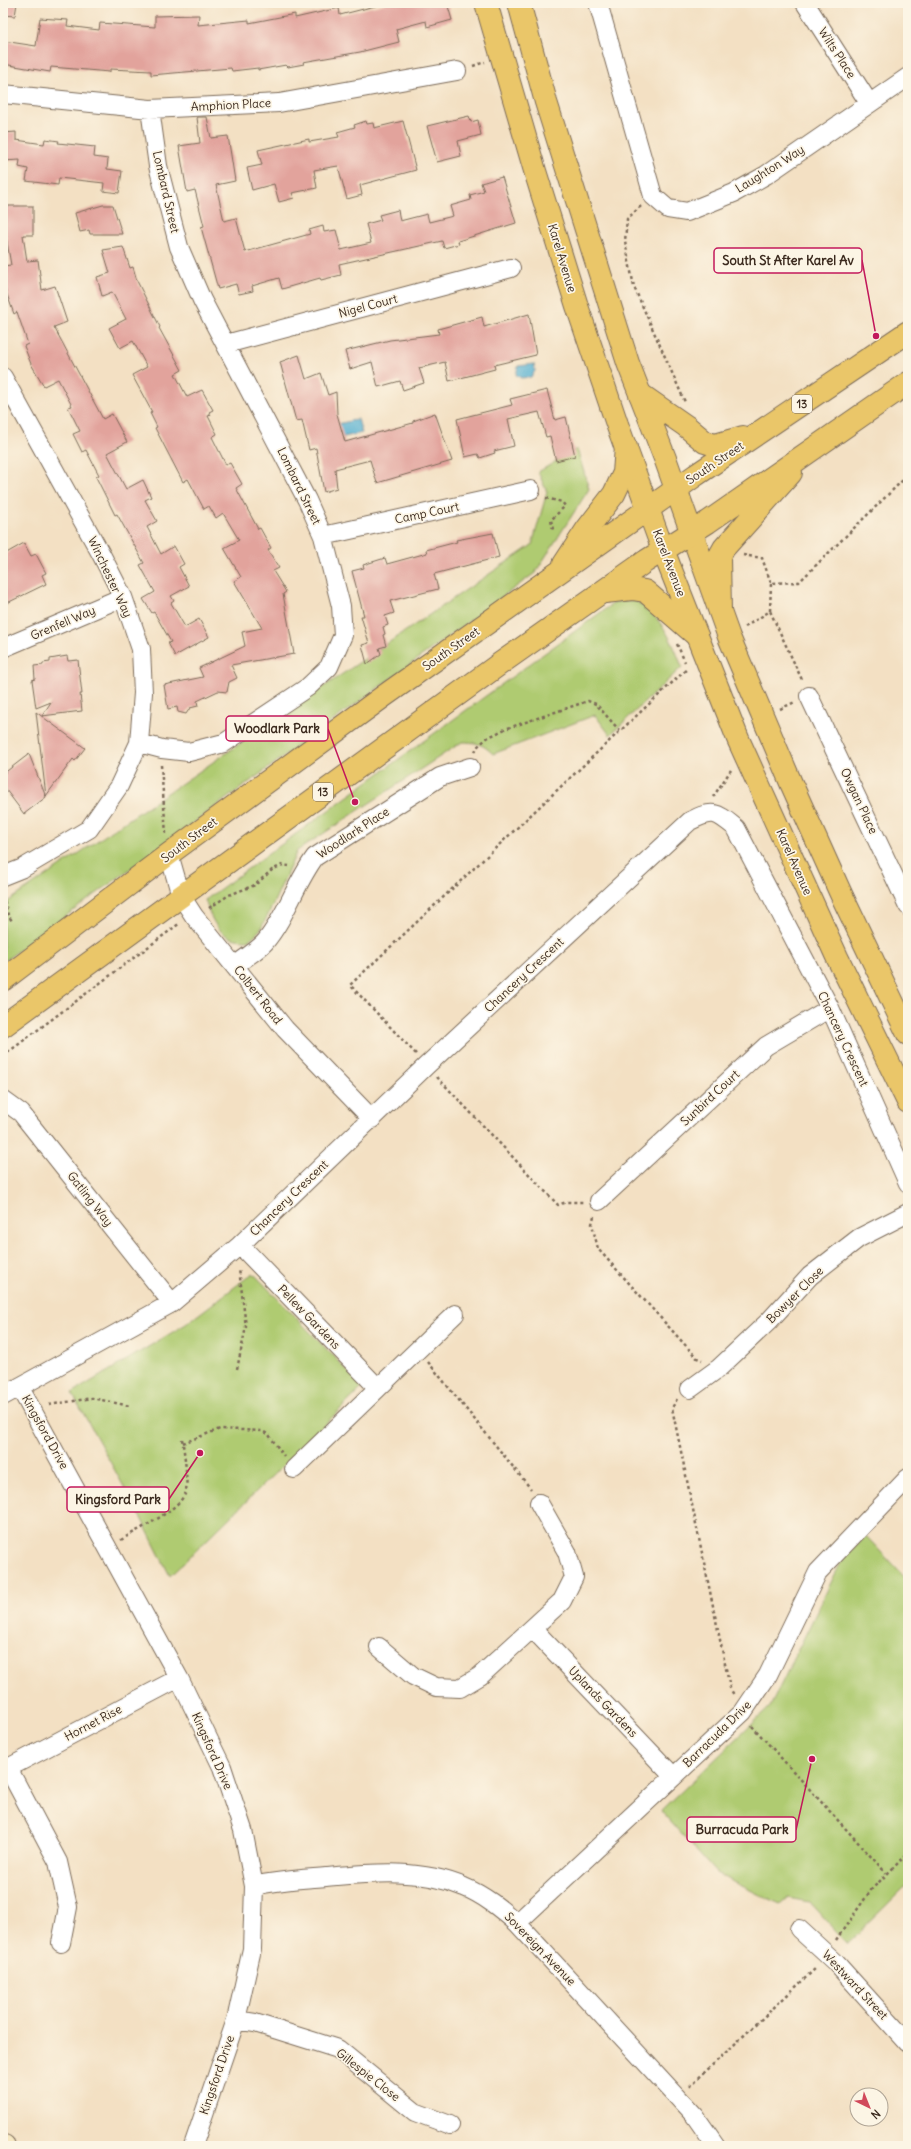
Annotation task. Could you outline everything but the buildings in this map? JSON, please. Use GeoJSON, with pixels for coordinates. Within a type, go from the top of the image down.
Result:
{"type":"FeatureCollection","features":[{"type":"Feature","properties":{"kind":"main road","name":"Karel Avenue"},"geometry":{"type":"LineString","coordinates":[[486,3],[537,178],[577,306],[663,550],[738,739],[837,957],[908,1102]]}},
{"type":"Feature","properties":{"kind":"main road"},"geometry":{"type":"LineString","coordinates":[[519,3],[546,102],[599,276],[640,394],[729,636],[841,894],[908,1034]]}},
{"type":"Feature","properties":{"kind":"main road","name":"South Street"},"geometry":{"type":"LineString","coordinates":[[3,980],[169,854],[378,700],[649,510],[676,489],[908,332]]}},
{"type":"Feature","properties":{"kind":"main road","name":"13"},"geometry":{"type":"LineString","coordinates":[[3,1026],[488,673],[663,550],[692,533],[908,383]]}},
{"type":"Feature","properties":{"kind":"main road"},"geometry":{"type":"LineString","coordinates":[[640,394],[705,442],[715,445],[766,429]]}},
{"type":"Feature","properties":{"kind":"main road"},"geometry":{"type":"LineString","coordinates":[[558,573],[587,529],[614,494],[624,473],[626,447]]}},
{"type":"Feature","properties":{"kind":"main road"},"geometry":{"type":"LineString","coordinates":[[720,611],[719,557],[724,548],[813,448]]}},
{"type":"Feature","properties":{"kind":"main road"},"geometry":{"type":"LineString","coordinates":[[602,593],[632,589],[645,591],[700,645]]}},
{"type":"Feature","properties":{"kind":"street"},"geometry":{"type":"LineString","coordinates":[[598,3],[654,196]]}},
{"type":"Feature","properties":{"kind":"street","name":"Wilts Place"},"geometry":{"type":"LineString","coordinates":[[804,3],[869,103]]}},
{"type":"Feature","properties":{"kind":"street","name":"Amphion Place"},"geometry":{"type":"LineString","coordinates":[[3,94],[150,109],[279,103],[457,71]]}},
{"type":"Feature","properties":{"kind":"street","name":"Laughton Way"},"geometry":{"type":"LineString","coordinates":[[654,196],[668,209],[686,212],[734,193],[766,175],[908,77]]}},
{"type":"Feature","properties":{"kind":"street","name":"Lombard Street"},"geometry":{"type":"LineString","coordinates":[[139,744],[162,749],[189,752],[224,742],[308,686],[329,667],[343,635],[341,606],[323,536],[307,500],[202,300],[179,247],[158,166],[150,109]]}},
{"type":"Feature","properties":{"kind":"street","name":"Nigel Court"},"geometry":{"type":"LineString","coordinates":[[226,344],[511,268]]}},
{"type":"Feature","properties":{"kind":"street","name":"Winchester Way"},"geometry":{"type":"LineString","coordinates":[[3,377],[94,540],[123,598],[141,649],[143,693],[139,744],[119,786],[89,828],[24,868],[3,876]]}},
{"type":"Feature","properties":{"kind":"street","name":"Camp Court"},"geometry":{"type":"LineString","coordinates":[[323,536],[531,490]]}},
{"type":"Feature","properties":{"kind":"street","name":"Grenfell Way"},"geometry":{"type":"LineString","coordinates":[[3,648],[123,598]]}},
{"type":"Feature","properties":{"kind":"street","name":"Owgan Place"},"geometry":{"type":"LineString","coordinates":[[809,696],[908,906]]}},
{"type":"Feature","properties":{"kind":"street","name":"Woodlark Place"},"geometry":{"type":"LineString","coordinates":[[235,966],[264,944],[276,927],[303,872],[315,856],[433,781],[470,767]]}},
{"type":"Feature","properties":{"kind":"street","name":"Chancery Crescent"},"geometry":{"type":"LineString","coordinates":[[3,1396],[172,1303],[240,1245],[426,1066],[690,821],[707,813],[720,815],[736,828],[830,1008],[908,1183]]}},
{"type":"Feature","properties":{"kind":"street","name":"Colbert Road"},"geometry":{"type":"LineString","coordinates":[[169,854],[181,896],[194,916],[285,1029],[372,1119]]}},
{"type":"Feature","properties":{"kind":"street","name":"Sunbird Court"},"geometry":{"type":"LineString","coordinates":[[599,1201],[766,1046],[830,1008]]}},
{"type":"Feature","properties":{"kind":"street","name":"Gatling Way"},"geometry":{"type":"LineString","coordinates":[[3,1100],[21,1113],[172,1303]]}},
{"type":"Feature","properties":{"kind":"street","name":"Bowyer Close"},"geometry":{"type":"LineString","coordinates":[[690,1389],[720,1368],[769,1321],[810,1276],[860,1238],[908,1213]]}},
{"type":"Feature","properties":{"kind":"street","name":"Pellew Gardens"},"geometry":{"type":"LineString","coordinates":[[240,1245],[378,1388]]}},
{"type":"Feature","properties":{"kind":"street"},"geometry":{"type":"LineString","coordinates":[[294,1469],[455,1314]]}},
{"type":"Feature","properties":{"kind":"street","name":"Kingsford Drive"},"geometry":{"type":"LineString","coordinates":[[20,1388],[179,1678],[222,1767],[243,1830],[254,1886],[252,1949],[236,2020],[193,2146]]}},
{"type":"Feature","properties":{"kind":"street","name":"Barracuda Drive"},"geometry":{"type":"LineString","coordinates":[[517,1923],[743,1712],[768,1675],[818,1572],[908,1478]]}},
{"type":"Feature","properties":{"kind":"street"},"geometry":{"type":"LineString","coordinates":[[379,1647],[413,1676],[436,1687],[460,1688],[480,1676],[562,1601],[574,1577],[568,1552],[539,1503]]}},
{"type":"Feature","properties":{"kind":"street","name":"Uplands Gardens"},"geometry":{"type":"LineString","coordinates":[[533,1628],[673,1776]]}},
{"type":"Feature","properties":{"kind":"street","name":"Hornet Rise"},"geometry":{"type":"LineString","coordinates":[[61,1943],[68,1907],[58,1862],[5,1764],[179,1678]]}},
{"type":"Feature","properties":{"kind":"street","name":"Sovereign Avenue"},"geometry":{"type":"LineString","coordinates":[[254,1886],[273,1882],[376,1873],[420,1874],[464,1886],[495,1904],[517,1923],[695,2116],[716,2146]]}},
{"type":"Feature","properties":{"kind":"street","name":"Westward Street"},"geometry":{"type":"LineString","coordinates":[[800,1928],[835,1962],[908,2043]]}},
{"type":"Feature","properties":{"kind":"street","name":"Gillespie Close"},"geometry":{"type":"LineString","coordinates":[[236,2020],[255,2023],[338,2049],[415,2112],[450,2125]]}},
{"type":"Feature","properties":{"kind":"path"},"geometry":{"type":"LineString","coordinates":[[654,196],[627,219],[625,241],[634,287],[688,408]]}},
{"type":"Feature","properties":{"kind":"path"},"geometry":{"type":"LineString","coordinates":[[771,583],[798,582],[908,475]]}},
{"type":"Feature","properties":{"kind":"path"},"geometry":{"type":"LineString","coordinates":[[531,490],[552,501],[562,502],[565,506],[551,520],[553,530]]}},
{"type":"Feature","properties":{"kind":"path"},"geometry":{"type":"LineString","coordinates":[[737,555],[762,558],[771,583],[770,612],[809,696],[763,716]]}},
{"type":"Feature","properties":{"kind":"path"},"geometry":{"type":"LineString","coordinates":[[729,636],[770,612]]}},
{"type":"Feature","properties":{"kind":"path"},"geometry":{"type":"LineString","coordinates":[[676,641],[689,669]]}},
{"type":"Feature","properties":{"kind":"path"},"geometry":{"type":"LineString","coordinates":[[700,645],[689,669],[620,731],[350,985],[558,1205],[566,1202],[599,1201],[592,1224],[598,1249],[697,1358],[720,1368]]}},
{"type":"Feature","properties":{"kind":"path"},"geometry":{"type":"LineString","coordinates":[[470,767],[477,747],[487,738],[582,702],[588,701],[596,704],[620,731]]}},
{"type":"Feature","properties":{"kind":"path"},"geometry":{"type":"LineString","coordinates":[[162,749],[164,818],[169,854]]}},
{"type":"Feature","properties":{"kind":"path"},"geometry":{"type":"LineString","coordinates":[[707,813],[713,796],[731,772],[732,767]]}},
{"type":"Feature","properties":{"kind":"path"},"geometry":{"type":"LineString","coordinates":[[3,1056],[179,923],[194,916],[229,895],[255,885],[272,870],[282,865],[303,872]]}},
{"type":"Feature","properties":{"kind":"path"},"geometry":{"type":"LineString","coordinates":[[3,895],[8,915],[12,921]]}},
{"type":"Feature","properties":{"kind":"path"},"geometry":{"type":"LineString","coordinates":[[237,1370],[246,1327],[241,1289],[240,1245]]}},
{"type":"Feature","properties":{"kind":"path"},"geometry":{"type":"LineString","coordinates":[[418,1350],[528,1484],[539,1503]]}},
{"type":"Feature","properties":{"kind":"path"},"geometry":{"type":"LineString","coordinates":[[690,1389],[675,1401],[672,1408],[730,1688],[738,1701]]}},
{"type":"Feature","properties":{"kind":"path"},"geometry":{"type":"LineString","coordinates":[[34,1412],[45,1406],[72,1403],[92,1398],[130,1406]]}},
{"type":"Feature","properties":{"kind":"path"},"geometry":{"type":"LineString","coordinates":[[183,1443],[220,1429],[262,1432],[269,1435],[294,1469]]}},
{"type":"Feature","properties":{"kind":"path"},"geometry":{"type":"LineString","coordinates":[[108,1547],[168,1510],[182,1499],[186,1492],[186,1465],[182,1439]]}},
{"type":"Feature","properties":{"kind":"path"},"geometry":{"type":"LineString","coordinates":[[747,1721],[886,1874]]}},
{"type":"Feature","properties":{"kind":"path"},"geometry":{"type":"LineString","coordinates":[[834,1943],[871,1890],[908,1853]]}},
{"type":"Feature","properties":{"kind":"path"},"geometry":{"type":"LineString","coordinates":[[678,2097],[819,1965]]}},
{"type":"Feature","properties":{"kind":"green space"},"geometry":{"type":"Polygon","coordinates":[[[577,449],[589,489],[535,573],[3,962],[3,905],[532,545],[547,492],[538,472],[577,449]]]}},
{"type":"Feature","properties":{"kind":"green space"},"geometry":{"type":"Polygon","coordinates":[[[633,600],[651,612],[664,628],[682,667],[610,735],[595,715],[493,754],[479,744],[462,742],[297,851],[260,930],[249,940],[231,938],[219,929],[211,917],[205,900],[615,602],[633,600]]]}},
{"type":"Feature","properties":{"kind":"green space"},"geometry":{"type":"Polygon","coordinates":[[[253,1273],[363,1387],[170,1576],[139,1514],[72,1393],[186,1324],[253,1273]]]}},
{"type":"Feature","properties":{"kind":"green space"},"geometry":{"type":"Polygon","coordinates":[[[866,1536],[908,1581],[908,1884],[847,1944],[809,1902],[788,1898],[780,1905],[716,1873],[661,1811],[770,1707],[843,1558],[866,1536]]]}},
{"type":"Feature","properties":{"kind":"water"},"geometry":{"type":"Polygon","coordinates":[[[534,364],[535,371],[531,377],[521,378],[516,375],[518,366],[534,364]]]}},
{"type":"Feature","properties":{"kind":"water"},"geometry":{"type":"Polygon","coordinates":[[[358,419],[362,433],[335,439],[334,425],[358,419]]]}},
{"type":"Feature","properties":{"kind":"place","name":"South St After Karel Av"},"geometry":{"type":"Point","coordinates":[876,336]}},
{"type":"Feature","properties":{"kind":"place","name":"Woodlark Park"},"geometry":{"type":"Point","coordinates":[355,802]}},
{"type":"Feature","properties":{"kind":"place","name":"Kingsford Park"},"geometry":{"type":"Point","coordinates":[200,1453]}},
{"type":"Feature","properties":{"kind":"place","name":"Burracuda Park"},"geometry":{"type":"Point","coordinates":[812,1759]}}]}
